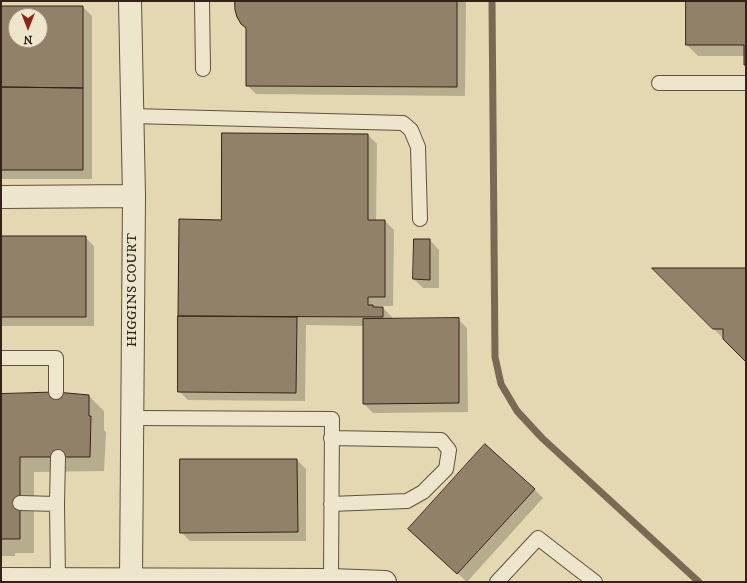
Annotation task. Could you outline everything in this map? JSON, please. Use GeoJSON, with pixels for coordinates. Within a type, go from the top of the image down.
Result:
{"type":"FeatureCollection","features":[{"type":"Feature","properties":{"kind":"street","name":"HIGGINS COURT"},"geometry":{"type":"LineString","coordinates":[[130,1],[134,196],[132,418],[137,580]]}},
{"type":"Feature","properties":{"kind":"street"},"geometry":{"type":"LineString","coordinates":[[1,197],[134,196]]}},
{"type":"Feature","properties":{"kind":"street"},"geometry":{"type":"LineString","coordinates":[[1,579],[331,580],[385,582]]}},
{"type":"Feature","properties":{"kind":"lane"},"geometry":{"type":"LineString","coordinates":[[202,1],[203,69]]}},
{"type":"Feature","properties":{"kind":"lane"},"geometry":{"type":"LineString","coordinates":[[659,83],[746,83]]}},
{"type":"Feature","properties":{"kind":"lane"},"geometry":{"type":"LineString","coordinates":[[132,116],[404,123],[411,130],[418,147],[420,219]]}},
{"type":"Feature","properties":{"kind":"lane"},"geometry":{"type":"LineString","coordinates":[[1,358],[56,358],[56,392]]}},
{"type":"Feature","properties":{"kind":"lane"},"geometry":{"type":"LineString","coordinates":[[132,418],[332,419],[331,580]]}},
{"type":"Feature","properties":{"kind":"lane"},"geometry":{"type":"LineString","coordinates":[[331,438],[441,440],[449,450],[446,469],[422,492],[407,501],[331,504]]}},
{"type":"Feature","properties":{"kind":"lane"},"geometry":{"type":"LineString","coordinates":[[58,457],[58,579]]}},
{"type":"Feature","properties":{"kind":"lane"},"geometry":{"type":"LineString","coordinates":[[20,503],[57,504]]}},
{"type":"Feature","properties":{"kind":"lane"},"geometry":{"type":"LineString","coordinates":[[497,582],[538,538],[596,582]]}},
{"type":"Feature","properties":{"kind":"building"},"geometry":{"type":"Polygon","coordinates":[[[235,1],[457,1],[457,87],[246,86],[246,28],[241,24],[237,17],[235,1]]]}},
{"type":"Feature","properties":{"kind":"building"},"geometry":{"type":"Polygon","coordinates":[[[686,1],[746,1],[746,65],[744,65],[744,45],[686,45],[686,1]]]}},
{"type":"Feature","properties":{"kind":"building"},"geometry":{"type":"Polygon","coordinates":[[[1,6],[83,6],[83,88],[1,87],[1,6]]]}},
{"type":"Feature","properties":{"kind":"building"},"geometry":{"type":"Polygon","coordinates":[[[1,87],[83,88],[83,170],[1,170],[1,87]]]}},
{"type":"Feature","properties":{"kind":"building"},"geometry":{"type":"Polygon","coordinates":[[[222,133],[368,134],[368,220],[385,220],[385,297],[368,297],[368,305],[373,305],[373,307],[383,307],[383,317],[178,316],[179,219],[221,220],[222,133]]]}},
{"type":"Feature","properties":{"kind":"building"},"geometry":{"type":"Polygon","coordinates":[[[1,236],[86,236],[86,317],[1,317],[1,236]]]}},
{"type":"Feature","properties":{"kind":"building"},"geometry":{"type":"Polygon","coordinates":[[[414,239],[430,239],[430,280],[413,279],[414,239]]]}},
{"type":"Feature","properties":{"kind":"building"},"geometry":{"type":"Polygon","coordinates":[[[652,268],[746,268],[746,362],[723,339],[723,329],[713,329],[652,268]]]}},
{"type":"Feature","properties":{"kind":"building"},"geometry":{"type":"Polygon","coordinates":[[[178,316],[297,317],[296,393],[178,392],[178,316]]]}},
{"type":"Feature","properties":{"kind":"building"},"geometry":{"type":"Polygon","coordinates":[[[459,318],[459,403],[363,404],[363,319],[459,318]]]}},
{"type":"Feature","properties":{"kind":"building"},"geometry":{"type":"Polygon","coordinates":[[[56,392],[89,395],[89,416],[91,416],[90,457],[20,457],[20,539],[1,539],[1,394],[56,392]]]}},
{"type":"Feature","properties":{"kind":"building"},"geometry":{"type":"Polygon","coordinates":[[[485,444],[535,489],[457,574],[408,529],[485,444]]]}},
{"type":"Feature","properties":{"kind":"building"},"geometry":{"type":"Polygon","coordinates":[[[180,459],[297,459],[298,532],[180,533],[180,459]]]}},
{"type":"Feature","properties":{"kind":"waterway"},"geometry":{"type":"LineString","coordinates":[[492,1],[495,357],[501,384],[517,411],[542,438],[699,582]]}}]}
